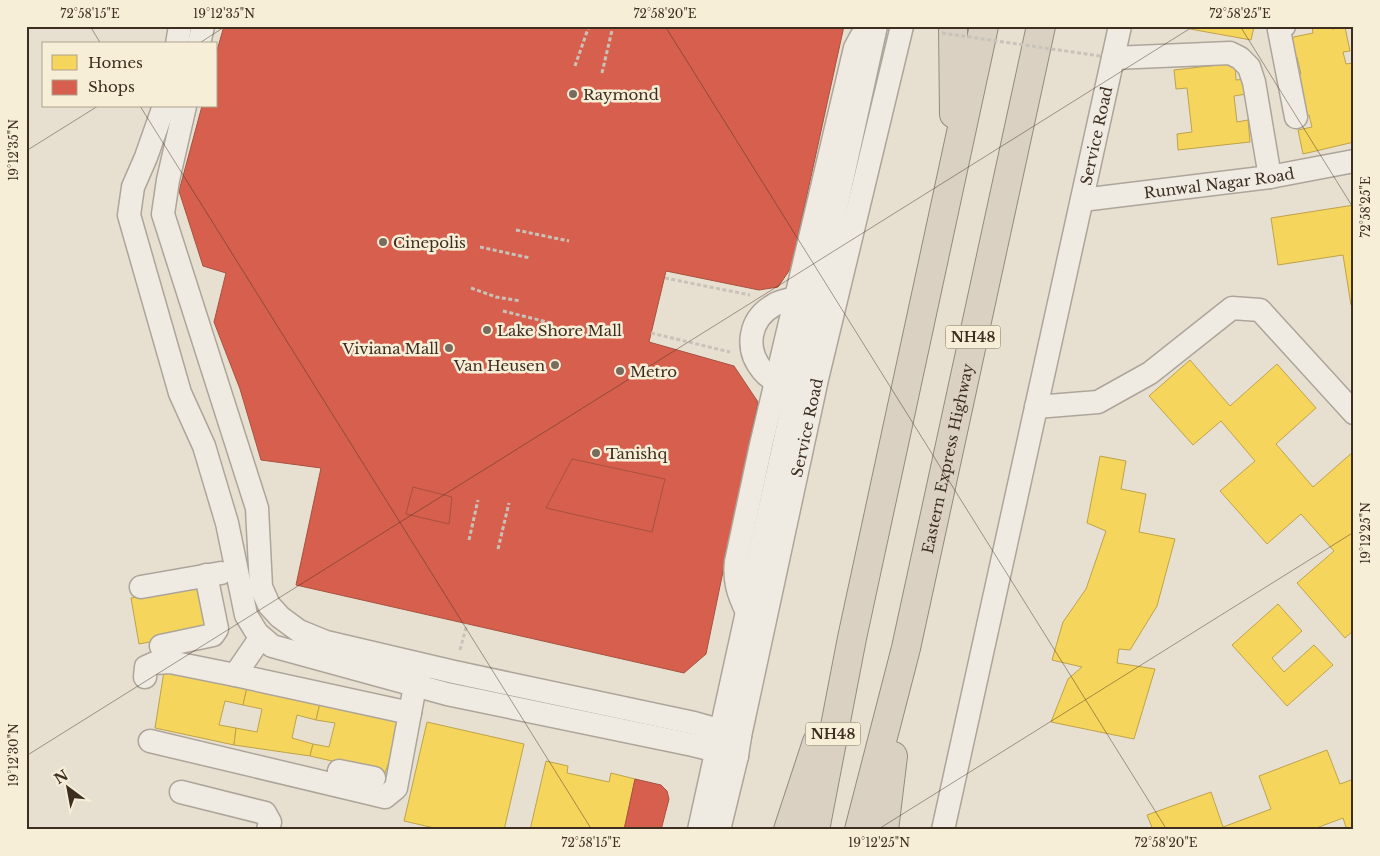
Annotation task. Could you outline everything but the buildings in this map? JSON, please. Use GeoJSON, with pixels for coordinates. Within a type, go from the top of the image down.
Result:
{"type":"FeatureCollection","features":[{"type":"Feature","properties":{"kind":"highway","name":"NH48"},"geometry":{"type":"LineString","coordinates":[[815,830],[852,638],[984,26]]}},
{"type":"Feature","properties":{"kind":"highway","name":"Eastern Express Highway"},"geometry":{"type":"LineString","coordinates":[[859,830],[906,648],[1041,26]]}},
{"type":"Feature","properties":{"kind":"highway"},"geometry":{"type":"LineString","coordinates":[[948,30],[954,165]]}},
{"type":"Feature","properties":{"kind":"highway"},"geometry":{"type":"LineString","coordinates":[[788,830],[852,638]]}},
{"type":"Feature","properties":{"kind":"highway"},"geometry":{"type":"LineString","coordinates":[[884,830],[906,648]]}},
{"type":"Feature","properties":{"kind":"street"},"geometry":{"type":"LineString","coordinates":[[176,42],[180,26]]}},
{"type":"Feature","properties":{"kind":"street"},"geometry":{"type":"LineString","coordinates":[[199,42],[203,26]]}},
{"type":"Feature","properties":{"kind":"street"},"geometry":{"type":"LineString","coordinates":[[796,298],[774,305],[760,318],[752,329],[751,340],[755,359],[763,372],[786,385],[796,298],[855,48],[861,36],[874,26]]}},
{"type":"Feature","properties":{"kind":"street","name":"Service Road"},"geometry":{"type":"LineString","coordinates":[[720,830],[746,610],[771,449],[874,26]]}},
{"type":"Feature","properties":{"kind":"street","name":"Service Road"},"geometry":{"type":"LineString","coordinates":[[699,830],[729,743],[902,26]]}},
{"type":"Feature","properties":{"kind":"street","name":"Service Road"},"geometry":{"type":"LineString","coordinates":[[944,830],[1082,200],[1106,57],[1120,26]]}},
{"type":"Feature","properties":{"kind":"street"},"geometry":{"type":"LineString","coordinates":[[1284,26],[1279,30],[1296,117]]}},
{"type":"Feature","properties":{"kind":"street"},"geometry":{"type":"LineString","coordinates":[[1106,57],[1230,53],[1240,58],[1249,67],[1254,82],[1270,177]]}},
{"type":"Feature","properties":{"kind":"street"},"geometry":{"type":"LineString","coordinates":[[163,108],[133,187],[129,216],[180,392],[204,446],[227,523],[246,615],[250,624],[261,637],[272,646],[447,694],[559,717],[729,743]]}},
{"type":"Feature","properties":{"kind":"street"},"geometry":{"type":"LineString","coordinates":[[185,108],[172,162],[163,214],[257,508],[261,587],[269,605],[280,617],[300,631],[326,642],[565,695],[729,743]]}},
{"type":"Feature","properties":{"kind":"street"},"geometry":{"type":"LineString","coordinates":[[146,157],[172,162]]}},
{"type":"Feature","properties":{"kind":"street","name":"Runwal Nagar Road"},"geometry":{"type":"LineString","coordinates":[[1082,200],[1270,177],[1354,161]]}},
{"type":"Feature","properties":{"kind":"street"},"geometry":{"type":"LineString","coordinates":[[1036,407],[1098,402],[1150,373],[1232,308],[1260,310],[1354,413]]}},
{"type":"Feature","properties":{"kind":"street"},"geometry":{"type":"LineString","coordinates":[[227,523],[257,513]]}},
{"type":"Feature","properties":{"kind":"street"},"geometry":{"type":"LineString","coordinates":[[141,587],[236,570]]}},
{"type":"Feature","properties":{"kind":"street"},"geometry":{"type":"LineString","coordinates":[[161,646],[213,635],[217,629],[206,575]]}},
{"type":"Feature","properties":{"kind":"street"},"geometry":{"type":"LineString","coordinates":[[235,675],[261,637]]}},
{"type":"Feature","properties":{"kind":"street"},"geometry":{"type":"LineString","coordinates":[[145,677],[146,667],[155,663],[170,662],[410,713]]}},
{"type":"Feature","properties":{"kind":"street"},"geometry":{"type":"LineString","coordinates":[[150,741],[385,797],[396,788],[415,686],[423,664]]}},
{"type":"Feature","properties":{"kind":"street"},"geometry":{"type":"LineString","coordinates":[[559,717],[565,695]]}},
{"type":"Feature","properties":{"kind":"street"},"geometry":{"type":"LineString","coordinates":[[264,768],[268,759],[275,757],[374,778]]}},
{"type":"Feature","properties":{"kind":"street"},"geometry":{"type":"LineString","coordinates":[[181,792],[265,813],[270,822],[268,830]]}},
{"type":"Feature","properties":{"kind":"path"},"geometry":{"type":"LineString","coordinates":[[575,66],[589,26]]}},
{"type":"Feature","properties":{"kind":"path"},"geometry":{"type":"LineString","coordinates":[[602,73],[614,26],[602,73]]}},
{"type":"Feature","properties":{"kind":"path"},"geometry":{"type":"LineString","coordinates":[[948,30],[1106,57]]}},
{"type":"Feature","properties":{"kind":"path"},"geometry":{"type":"LineString","coordinates":[[516,230],[569,240]]}},
{"type":"Feature","properties":{"kind":"path"},"geometry":{"type":"LineString","coordinates":[[481,247],[530,258]]}},
{"type":"Feature","properties":{"kind":"path"},"geometry":{"type":"LineString","coordinates":[[651,334],[738,354],[752,329],[753,295],[665,278]]}},
{"type":"Feature","properties":{"kind":"path"},"geometry":{"type":"LineString","coordinates":[[471,288],[513,299],[521,301],[496,297],[471,288]]}},
{"type":"Feature","properties":{"kind":"path"},"geometry":{"type":"LineString","coordinates":[[503,311],[551,323]]}},
{"type":"Feature","properties":{"kind":"path"},"geometry":{"type":"LineString","coordinates":[[469,540],[477,499]]}},
{"type":"Feature","properties":{"kind":"path"},"geometry":{"type":"LineString","coordinates":[[498,549],[509,503]]}},
{"type":"Feature","properties":{"kind":"place","name":"Raymond"},"geometry":{"type":"Point","coordinates":[573,94]}},
{"type":"Feature","properties":{"kind":"place","name":"Cinepolis"},"geometry":{"type":"Point","coordinates":[383,242]}},
{"type":"Feature","properties":{"kind":"place","name":"Lake Shore Mall"},"geometry":{"type":"Point","coordinates":[487,330]}},
{"type":"Feature","properties":{"kind":"place","name":"Viviana Mall"},"geometry":{"type":"Point","coordinates":[449,348]}},
{"type":"Feature","properties":{"kind":"place","name":"Van Heusen"},"geometry":{"type":"Point","coordinates":[555,365]}},
{"type":"Feature","properties":{"kind":"place","name":"Metro"},"geometry":{"type":"Point","coordinates":[620,371]}},
{"type":"Feature","properties":{"kind":"place","name":"Tanishq"},"geometry":{"type":"Point","coordinates":[596,453]}}]}
